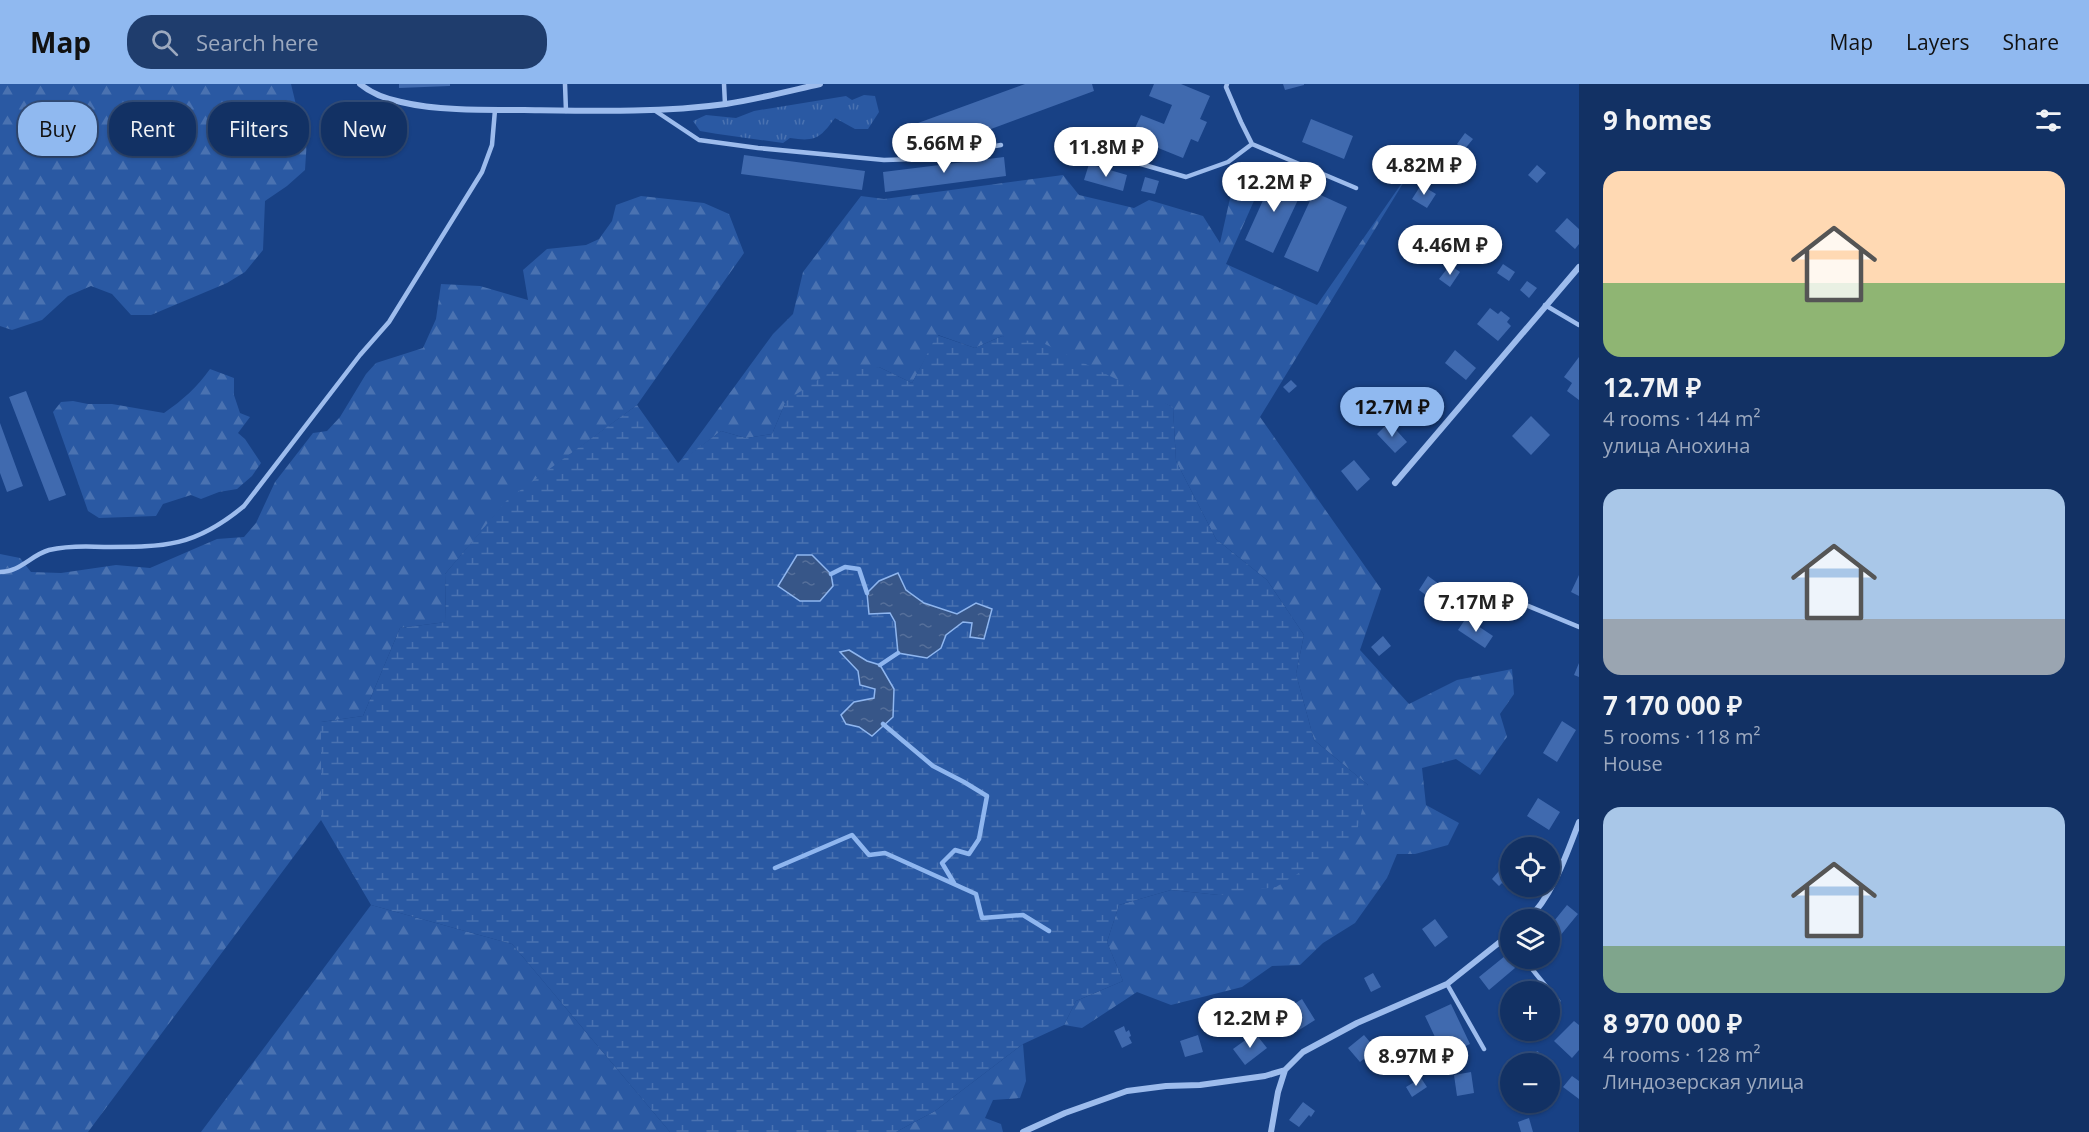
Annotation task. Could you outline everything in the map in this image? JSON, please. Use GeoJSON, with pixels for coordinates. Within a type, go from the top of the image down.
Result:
{"type":"FeatureCollection","features":[{"type":"Feature","properties":{"kind":"street"},"geometry":{"type":"LineString","coordinates":[[360,84],[368,91],[404,103],[495,110],[566,111],[654,110],[725,104],[820,84]]}},
{"type":"Feature","properties":{"kind":"street"},"geometry":{"type":"LineString","coordinates":[[1395,483],[1544,305],[1579,267]]}},
{"type":"Feature","properties":{"kind":"street"},"geometry":{"type":"LineString","coordinates":[[1539,909],[1579,822]]}},
{"type":"Feature","properties":{"kind":"street"},"geometry":{"type":"LineString","coordinates":[[1271,1132],[1278,1092],[1285,1070],[1303,1052],[1357,1023],[1447,984],[1500,945]]}},
{"type":"Feature","properties":{"kind":"street"},"geometry":{"type":"LineString","coordinates":[[1023,1132],[1065,1113],[1127,1091],[1200,1085],[1265,1076],[1285,1070]]}},
{"type":"Feature","properties":{"kind":"lane"},"geometry":{"type":"LineString","coordinates":[[565,84],[566,111]]}},
{"type":"Feature","properties":{"kind":"lane"},"geometry":{"type":"LineString","coordinates":[[724,84],[725,104]]}},
{"type":"Feature","properties":{"kind":"lane"},"geometry":{"type":"LineString","coordinates":[[1227,84],[1226,87],[1252,144],[1356,188]]}},
{"type":"Feature","properties":{"kind":"lane"},"geometry":{"type":"LineString","coordinates":[[0,572],[10,572],[48,550],[81,546],[166,546],[197,536],[224,523],[244,506],[360,355],[389,322],[482,172],[492,145],[495,110]]}},
{"type":"Feature","properties":{"kind":"lane"},"geometry":{"type":"LineString","coordinates":[[654,110],[699,140],[758,148],[884,160],[918,159],[1001,145]]}},
{"type":"Feature","properties":{"kind":"lane"},"geometry":{"type":"LineString","coordinates":[[1120,158],[1186,177],[1228,162],[1252,144]]}},
{"type":"Feature","properties":{"kind":"lane"},"geometry":{"type":"LineString","coordinates":[[1544,305],[1579,325]]}},
{"type":"Feature","properties":{"kind":"lane"},"geometry":{"type":"LineString","coordinates":[[1521,603],[1579,627]]}},
{"type":"Feature","properties":{"kind":"lane"},"geometry":{"type":"LineString","coordinates":[[1532,969],[1542,981]]}},
{"type":"Feature","properties":{"kind":"lane"},"geometry":{"type":"LineString","coordinates":[[1447,984],[1484,1049]]}},
{"type":"Feature","properties":{"kind":"green space"},"geometry":{"type":"Polygon","coordinates":[[[0,84],[291,84],[295,102],[208,102],[208,156],[306,156],[305,170],[265,201],[263,250],[245,272],[227,283],[151,315],[131,315],[112,294],[91,286],[68,296],[42,320],[12,330],[0,326],[0,84]]]}},
{"type":"Feature","properties":{"kind":"green space"},"geometry":{"type":"Polygon","coordinates":[[[864,95],[875,96],[879,112],[868,129],[855,129],[835,118],[821,134],[812,139],[790,138],[783,143],[700,131],[693,121],[706,115],[736,118],[754,111],[846,96],[852,100],[864,95]]]}},
{"type":"Feature","properties":{"kind":"green space"},"geometry":{"type":"Polygon","coordinates":[[[1254,166],[1257,194],[1226,264],[1317,305],[1413,167],[1260,417],[1381,589],[1360,650],[1409,704],[1457,680],[1512,669],[1514,694],[1500,714],[1507,737],[1480,775],[1456,759],[1422,768],[1426,805],[1459,823],[1448,845],[1415,854],[1397,854],[1387,878],[1355,923],[1323,943],[1300,965],[1272,966],[1242,987],[1171,1005],[1137,992],[1082,1028],[1064,1025],[1076,1001],[1123,981],[1107,942],[1119,905],[1171,890],[1219,895],[1368,785],[1314,740],[1296,674],[1304,635],[1267,580],[1216,539],[1176,461],[1173,407],[1002,336],[975,348],[938,335],[912,383],[879,367],[786,401],[772,434],[746,438],[721,431],[678,464],[773,334],[793,314],[803,272],[861,196],[884,199],[1063,175],[1079,195],[1134,208],[1149,200],[1203,216],[1220,243],[1235,176],[1254,166]]]}},
{"type":"Feature","properties":{"kind":"green space"},"geometry":{"type":"Polygon","coordinates":[[[641,196],[704,203],[729,214],[744,253],[637,405],[507,501],[445,574],[446,622],[400,628],[363,716],[321,722],[321,820],[88,1132],[0,1132],[0,554],[20,558],[31,572],[61,573],[116,565],[150,568],[217,539],[244,537],[256,523],[275,482],[313,433],[327,431],[340,417],[366,374],[376,363],[423,348],[436,319],[441,284],[480,286],[528,300],[523,270],[547,249],[586,245],[599,239],[612,221],[616,205],[641,196]]]}},
{"type":"Feature","properties":{"kind":"green space"},"geometry":{"type":"Polygon","coordinates":[[[937,335],[975,348],[1002,336],[1045,344],[1173,407],[1176,461],[1216,539],[1267,580],[1304,635],[1296,674],[1314,740],[1368,785],[1355,839],[1276,887],[1219,895],[1171,890],[1119,905],[1107,942],[1123,981],[1076,1001],[1064,1025],[1023,1044],[935,1111],[896,1132],[670,1132],[512,944],[371,905],[321,820],[321,722],[363,716],[400,628],[446,622],[445,574],[507,500],[637,405],[678,463],[721,431],[746,438],[772,434],[786,401],[830,372],[879,367],[912,383],[937,335]]]}},
{"type":"Feature","properties":{"kind":"green space"},"geometry":{"type":"Polygon","coordinates":[[[210,369],[234,378],[234,395],[240,413],[250,417],[238,433],[245,439],[261,463],[252,476],[237,489],[219,492],[201,499],[191,495],[163,504],[156,516],[99,518],[88,511],[53,412],[61,402],[112,404],[164,413],[189,393],[210,369]]]}},
{"type":"Feature","properties":{"kind":"green space"},"geometry":{"type":"Polygon","coordinates":[[[371,905],[512,944],[670,1132],[201,1132],[371,905]]]}},
{"type":"Feature","properties":{"kind":"green space"},"geometry":{"type":"Polygon","coordinates":[[[1023,1044],[1026,1081],[1020,1098],[993,1100],[985,1118],[1001,1124],[1003,1132],[896,1132],[935,1111],[1023,1044]]]}},
{"type":"Feature","properties":{"kind":"water"},"geometry":{"type":"Polygon","coordinates":[[[797,555],[812,555],[831,574],[833,586],[820,601],[800,601],[778,586],[797,555]]]}},
{"type":"Feature","properties":{"kind":"water"},"geometry":{"type":"Polygon","coordinates":[[[898,573],[906,590],[924,603],[957,614],[976,603],[992,609],[984,639],[970,637],[972,623],[963,622],[946,635],[941,648],[927,658],[898,653],[895,622],[890,613],[869,614],[867,593],[879,581],[898,573]]]}},
{"type":"Feature","properties":{"kind":"water"},"geometry":{"type":"Polygon","coordinates":[[[849,650],[867,661],[880,665],[894,689],[893,717],[872,736],[859,727],[846,724],[841,715],[854,702],[874,698],[875,689],[860,685],[858,671],[840,652],[849,650]]]}},
{"type":"Feature","properties":{"kind":"building"},"geometry":{"type":"Polygon","coordinates":[[[399,84],[450,84],[450,86],[399,88],[399,84]]]}},
{"type":"Feature","properties":{"kind":"building"},"geometry":{"type":"Polygon","coordinates":[[[1025,84],[1092,84],[1094,91],[929,152],[918,123],[1025,84]]]}},
{"type":"Feature","properties":{"kind":"building"},"geometry":{"type":"Polygon","coordinates":[[[1154,84],[1181,84],[1210,96],[1200,119],[1207,122],[1198,142],[1191,139],[1183,158],[1131,137],[1141,115],[1164,124],[1172,105],[1149,96],[1154,84]]]}},
{"type":"Feature","properties":{"kind":"building"},"geometry":{"type":"Polygon","coordinates":[[[1283,84],[1304,84],[1304,85],[1285,90],[1283,84]]]}},
{"type":"Feature","properties":{"kind":"building"},"geometry":{"type":"Polygon","coordinates":[[[1311,119],[1353,136],[1344,159],[1302,142],[1311,119]]]}},
{"type":"Feature","properties":{"kind":"building"},"geometry":{"type":"Polygon","coordinates":[[[1465,133],[1473,139],[1464,150],[1457,144],[1465,133]]]}},
{"type":"Feature","properties":{"kind":"building"},"geometry":{"type":"Polygon","coordinates":[[[744,155],[865,171],[862,190],[741,174],[744,155]]]}},
{"type":"Feature","properties":{"kind":"building"},"geometry":{"type":"Polygon","coordinates":[[[1004,157],[1006,176],[885,192],[883,172],[1004,157]]]}},
{"type":"Feature","properties":{"kind":"building"},"geometry":{"type":"Polygon","coordinates":[[[1089,164],[1127,175],[1123,191],[1084,180],[1089,164]]]}},
{"type":"Feature","properties":{"kind":"building"},"geometry":{"type":"Polygon","coordinates":[[[1537,165],[1546,173],[1537,183],[1528,175],[1537,165]]]}},
{"type":"Feature","properties":{"kind":"building"},"geometry":{"type":"Polygon","coordinates":[[[1275,174],[1304,187],[1273,253],[1245,240],[1275,174]]]}},
{"type":"Feature","properties":{"kind":"building"},"geometry":{"type":"Polygon","coordinates":[[[1145,177],[1159,181],[1155,194],[1141,191],[1145,177]]]}},
{"type":"Feature","properties":{"kind":"building"},"geometry":{"type":"Polygon","coordinates":[[[1421,185],[1436,194],[1427,208],[1412,199],[1421,185]]]}},
{"type":"Feature","properties":{"kind":"building"},"geometry":{"type":"Polygon","coordinates":[[[1314,192],[1347,207],[1318,272],[1284,257],[1314,192]]]}},
{"type":"Feature","properties":{"kind":"building"},"geometry":{"type":"Polygon","coordinates":[[[1567,218],[1579,229],[1579,244],[1575,249],[1555,231],[1567,218]]]}},
{"type":"Feature","properties":{"kind":"building"},"geometry":{"type":"Polygon","coordinates":[[[1503,264],[1515,272],[1509,281],[1497,273],[1503,264]]]}},
{"type":"Feature","properties":{"kind":"building"},"geometry":{"type":"Polygon","coordinates":[[[1450,265],[1460,272],[1450,287],[1439,279],[1450,265]]]}},
{"type":"Feature","properties":{"kind":"building"},"geometry":{"type":"Polygon","coordinates":[[[1527,281],[1537,288],[1529,298],[1520,290],[1527,281]]]}},
{"type":"Feature","properties":{"kind":"building"},"geometry":{"type":"Polygon","coordinates":[[[1490,308],[1498,314],[1501,311],[1510,318],[1507,322],[1511,326],[1498,341],[1477,324],[1490,308]]]}},
{"type":"Feature","properties":{"kind":"building"},"geometry":{"type":"Polygon","coordinates":[[[1455,350],[1476,368],[1466,380],[1445,363],[1455,350]]]}},
{"type":"Feature","properties":{"kind":"building"},"geometry":{"type":"Polygon","coordinates":[[[1579,357],[1579,400],[1567,391],[1572,383],[1564,377],[1579,357]]]}},
{"type":"Feature","properties":{"kind":"building"},"geometry":{"type":"Polygon","coordinates":[[[1291,380],[1297,386],[1289,393],[1283,387],[1291,380]]]}},
{"type":"Feature","properties":{"kind":"building"},"geometry":{"type":"Polygon","coordinates":[[[26,391],[66,495],[49,501],[9,397],[26,391]]]}},
{"type":"Feature","properties":{"kind":"building"},"geometry":{"type":"Polygon","coordinates":[[[1531,416],[1550,435],[1531,455],[1512,436],[1531,416]]]}},
{"type":"Feature","properties":{"kind":"building"},"geometry":{"type":"Polygon","coordinates":[[[1389,422],[1407,442],[1395,453],[1377,434],[1389,422]]]}},
{"type":"Feature","properties":{"kind":"building"},"geometry":{"type":"Polygon","coordinates":[[[0,423],[23,486],[7,492],[0,473],[0,423]]]}},
{"type":"Feature","properties":{"kind":"building"},"geometry":{"type":"Polygon","coordinates":[[[1354,460],[1370,479],[1357,491],[1341,471],[1354,460]]]}},
{"type":"Feature","properties":{"kind":"building"},"geometry":{"type":"Polygon","coordinates":[[[1579,575],[1579,596],[1571,592],[1579,575]]]}},
{"type":"Feature","properties":{"kind":"building"},"geometry":{"type":"Polygon","coordinates":[[[1428,576],[1439,584],[1430,598],[1419,590],[1428,576]]]}},
{"type":"Feature","properties":{"kind":"building"},"geometry":{"type":"Polygon","coordinates":[[[1466,618],[1493,636],[1485,648],[1458,630],[1466,618]]]}},
{"type":"Feature","properties":{"kind":"building"},"geometry":{"type":"Polygon","coordinates":[[[1383,636],[1391,646],[1379,656],[1371,647],[1383,636]]]}},
{"type":"Feature","properties":{"kind":"building"},"geometry":{"type":"Polygon","coordinates":[[[1579,663],[1579,677],[1574,675],[1579,663]]]}},
{"type":"Feature","properties":{"kind":"building"},"geometry":{"type":"Polygon","coordinates":[[[1562,721],[1576,730],[1557,762],[1543,753],[1562,721]]]}},
{"type":"Feature","properties":{"kind":"building"},"geometry":{"type":"Polygon","coordinates":[[[1538,798],[1560,812],[1549,830],[1527,816],[1538,798]]]}},
{"type":"Feature","properties":{"kind":"building"},"geometry":{"type":"Polygon","coordinates":[[[1500,870],[1500,885],[1492,879],[1500,870]]]}},
{"type":"Feature","properties":{"kind":"building"},"geometry":{"type":"Polygon","coordinates":[[[1567,905],[1578,914],[1560,936],[1560,914],[1567,905]]]}},
{"type":"Feature","properties":{"kind":"building"},"geometry":{"type":"Polygon","coordinates":[[[1435,919],[1448,937],[1435,947],[1422,929],[1435,919]]]}},
{"type":"Feature","properties":{"kind":"building"},"geometry":{"type":"Polygon","coordinates":[[[1500,960],[1500,969],[1514,969],[1489,990],[1479,977],[1500,960]]]}},
{"type":"Feature","properties":{"kind":"building"},"geometry":{"type":"Polygon","coordinates":[[[1373,973],[1381,987],[1371,992],[1364,978],[1373,973]]]}},
{"type":"Feature","properties":{"kind":"building"},"geometry":{"type":"Polygon","coordinates":[[[1302,999],[1315,1020],[1296,1032],[1283,1011],[1302,999]]]}},
{"type":"Feature","properties":{"kind":"building"},"geometry":{"type":"Polygon","coordinates":[[[1451,1004],[1470,1044],[1444,1056],[1425,1016],[1451,1004]]]}},
{"type":"Feature","properties":{"kind":"building"},"geometry":{"type":"Polygon","coordinates":[[[1574,1021],[1579,1025],[1579,1050],[1572,1058],[1554,1041],[1560,1041],[1560,1035],[1574,1021]]]}},
{"type":"Feature","properties":{"kind":"building"},"geometry":{"type":"Polygon","coordinates":[[[1124,1026],[1126,1032],[1129,1030],[1132,1043],[1122,1048],[1114,1031],[1124,1026]]]}},
{"type":"Feature","properties":{"kind":"building"},"geometry":{"type":"Polygon","coordinates":[[[1255,1033],[1267,1048],[1245,1065],[1233,1049],[1255,1033]]]}},
{"type":"Feature","properties":{"kind":"building"},"geometry":{"type":"Polygon","coordinates":[[[1198,1035],[1203,1052],[1185,1057],[1180,1041],[1198,1035]]]}},
{"type":"Feature","properties":{"kind":"building"},"geometry":{"type":"Polygon","coordinates":[[[1364,1035],[1376,1049],[1360,1062],[1348,1048],[1364,1035]]]}},
{"type":"Feature","properties":{"kind":"building"},"geometry":{"type":"Polygon","coordinates":[[[1471,1072],[1474,1093],[1457,1096],[1454,1075],[1471,1072]]]}},
{"type":"Feature","properties":{"kind":"building"},"geometry":{"type":"Polygon","coordinates":[[[1572,1076],[1579,1081],[1579,1099],[1563,1087],[1572,1076]]]}},
{"type":"Feature","properties":{"kind":"building"},"geometry":{"type":"Polygon","coordinates":[[[1421,1078],[1427,1087],[1412,1097],[1406,1087],[1421,1078]]]}},
{"type":"Feature","properties":{"kind":"building"},"geometry":{"type":"Polygon","coordinates":[[[1303,1102],[1315,1111],[1299,1127],[1289,1120],[1303,1102]]]}},
{"type":"Feature","properties":{"kind":"building"},"geometry":{"type":"Polygon","coordinates":[[[1529,1118],[1533,1132],[1521,1132],[1518,1122],[1529,1118]]]}},
{"type":"Feature","properties":{"kind":"waterway"},"geometry":{"type":"LineString","coordinates":[[831,574],[845,567],[859,569],[867,593]]}},
{"type":"Feature","properties":{"kind":"waterway"},"geometry":{"type":"LineString","coordinates":[[880,665],[898,653]]}},
{"type":"Feature","properties":{"kind":"waterway"},"geometry":{"type":"LineString","coordinates":[[883,724],[933,766],[987,796],[979,839],[969,854],[955,850],[942,863],[954,883]]}},
{"type":"Feature","properties":{"kind":"waterway"},"geometry":{"type":"LineString","coordinates":[[775,868],[852,835],[869,855],[885,853],[976,894],[982,918],[1023,915],[1049,931]]}}]}
